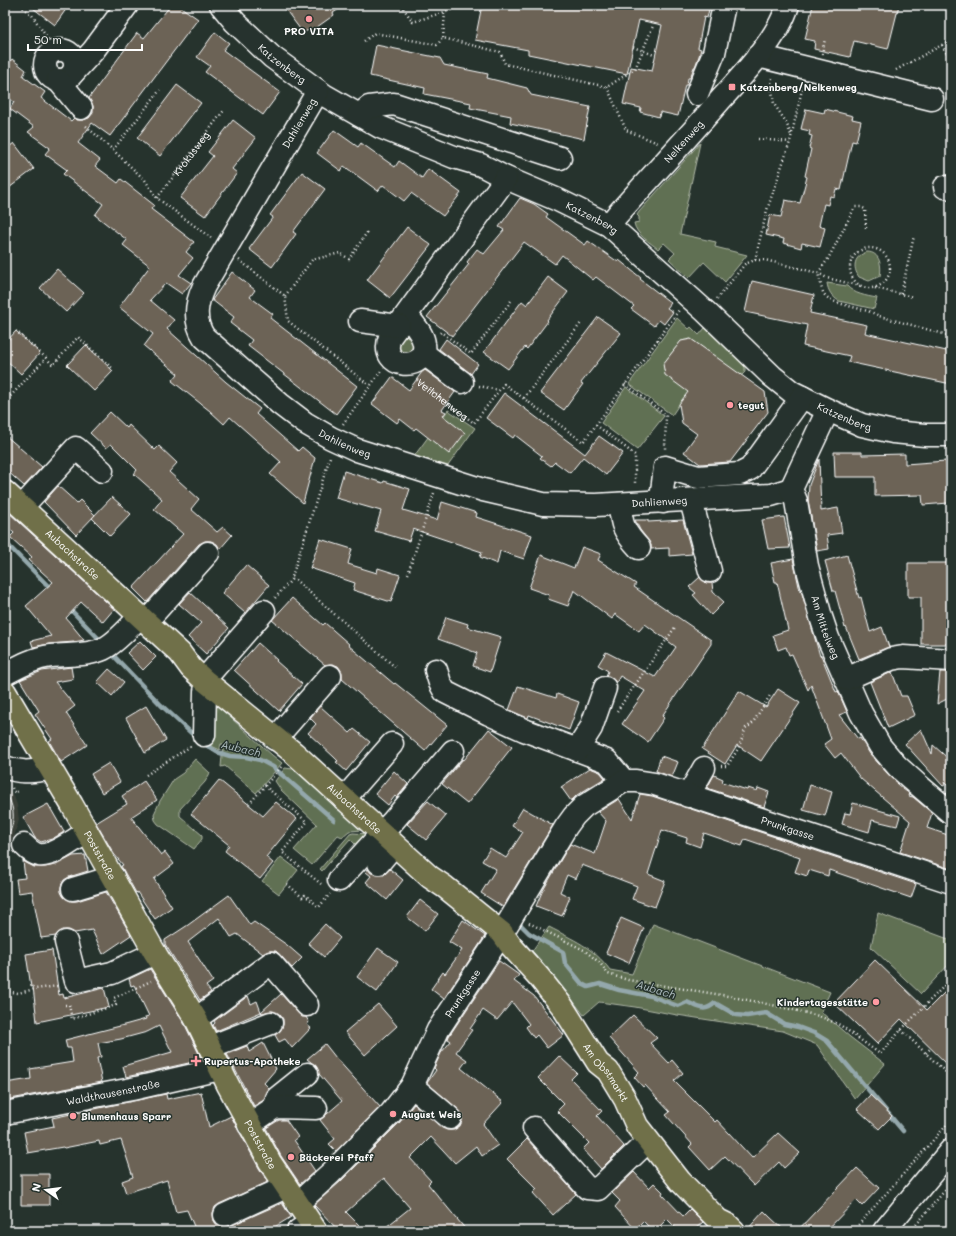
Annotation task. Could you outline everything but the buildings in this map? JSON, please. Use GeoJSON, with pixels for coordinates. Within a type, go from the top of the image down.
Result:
{"type":"FeatureCollection","features":[{"type":"Feature","properties":{"kind":"main road","name":"Aubachstraße"},"geometry":{"type":"LineString","coordinates":[[5,492],[180,653],[191,668],[207,683],[294,753],[430,877],[445,887],[502,933],[511,946],[539,977],[562,1006]]}},
{"type":"Feature","properties":{"kind":"main road","name":"Poststraße"},"geometry":{"type":"LineString","coordinates":[[5,692],[113,877],[155,953],[196,1019],[249,1125],[292,1196],[308,1228]]}},
{"type":"Feature","properties":{"kind":"main road","name":"Am Obstmarkt"},"geometry":{"type":"LineString","coordinates":[[562,1006],[598,1063],[608,1071],[625,1099],[637,1126],[648,1141],[680,1181],[718,1220],[734,1231]]}},
{"type":"Feature","properties":{"kind":"street"},"geometry":{"type":"LineString","coordinates":[[83,116],[65,77],[93,51],[127,5]]}},
{"type":"Feature","properties":{"kind":"street","name":"Katzenberg"},"geometry":{"type":"LineString","coordinates":[[221,5],[235,22],[266,52],[318,91],[380,127],[454,157],[481,165],[609,225],[706,312],[783,386],[828,410],[862,425],[893,432],[925,435],[951,435]]}},
{"type":"Feature","properties":{"kind":"street"},"geometry":{"type":"LineString","coordinates":[[697,94],[714,52],[724,5]]}},
{"type":"Feature","properties":{"kind":"street","name":"Nelkenweg"},"geometry":{"type":"LineString","coordinates":[[609,225],[702,122],[758,56],[786,13],[788,5]]}},
{"type":"Feature","properties":{"kind":"street"},"geometry":{"type":"LineString","coordinates":[[758,56],[932,99]]}},
{"type":"Feature","properties":{"kind":"street","name":"Dahlienweg"},"geometry":{"type":"LineString","coordinates":[[318,91],[204,286],[198,302],[197,310],[198,324],[204,337],[280,404],[305,423],[331,438],[357,450],[483,490],[543,504],[596,506],[691,501],[770,495],[791,489]]}},
{"type":"Feature","properties":{"kind":"street"},"geometry":{"type":"LineString","coordinates":[[359,115],[369,107],[394,104],[560,158]]}},
{"type":"Feature","properties":{"kind":"street"},"geometry":{"type":"LineString","coordinates":[[360,321],[403,321],[421,334],[423,346],[417,361],[411,364],[402,363],[392,359],[388,353],[388,341],[390,337],[403,321],[506,178]]}},
{"type":"Feature","properties":{"kind":"street"},"geometry":{"type":"LineString","coordinates":[[423,346],[462,382]]}},
{"type":"Feature","properties":{"kind":"street"},"geometry":{"type":"LineString","coordinates":[[663,502],[662,491],[665,467],[698,477],[724,476],[745,472],[750,469],[802,397]]}},
{"type":"Feature","properties":{"kind":"street"},"geometry":{"type":"LineString","coordinates":[[791,489],[828,410]]}},
{"type":"Feature","properties":{"kind":"street"},"geometry":{"type":"LineString","coordinates":[[22,507],[76,448],[102,471]]}},
{"type":"Feature","properties":{"kind":"street","name":"Am Mittelweg"},"geometry":{"type":"LineString","coordinates":[[791,489],[796,501],[807,566],[821,618],[828,638],[864,720],[880,746],[897,766],[951,813]]}},
{"type":"Feature","properties":{"kind":"street"},"geometry":{"type":"LineString","coordinates":[[691,501],[710,571]]}},
{"type":"Feature","properties":{"kind":"street"},"geometry":{"type":"LineString","coordinates":[[620,504],[620,518],[624,529],[639,548]]}},
{"type":"Feature","properties":{"kind":"street"},"geometry":{"type":"LineString","coordinates":[[5,674],[36,659],[103,649],[143,619],[208,553]]}},
{"type":"Feature","properties":{"kind":"street"},"geometry":{"type":"LineString","coordinates":[[200,739],[207,683],[264,610]]}},
{"type":"Feature","properties":{"kind":"street"},"geometry":{"type":"LineString","coordinates":[[846,679],[891,659],[903,657],[951,660]]}},
{"type":"Feature","properties":{"kind":"street"},"geometry":{"type":"LineString","coordinates":[[436,670],[440,683],[445,692],[524,730],[608,761],[624,782]]}},
{"type":"Feature","properties":{"kind":"street"},"geometry":{"type":"LineString","coordinates":[[275,739],[330,676]]}},
{"type":"Feature","properties":{"kind":"street"},"geometry":{"type":"LineString","coordinates":[[577,750],[591,728],[605,688]]}},
{"type":"Feature","properties":{"kind":"street"},"geometry":{"type":"LineString","coordinates":[[344,799],[392,744]]}},
{"type":"Feature","properties":{"kind":"street"},"geometry":{"type":"LineString","coordinates":[[332,887],[388,839],[453,751]]}},
{"type":"Feature","properties":{"kind":"street"},"geometry":{"type":"LineString","coordinates":[[5,767],[24,772],[50,769]]}},
{"type":"Feature","properties":{"kind":"street"},"geometry":{"type":"LineString","coordinates":[[688,796],[710,767]]}},
{"type":"Feature","properties":{"kind":"street","name":"Prunkgasse"},"geometry":{"type":"LineString","coordinates":[[225,1215],[292,1196],[331,1173],[391,1113],[412,1086],[438,1030],[502,933],[574,816],[584,806],[624,782],[636,781],[655,784],[951,882]]}},
{"type":"Feature","properties":{"kind":"street"},"geometry":{"type":"LineString","coordinates":[[24,845],[33,853],[46,855],[57,851],[87,832]]}},
{"type":"Feature","properties":{"kind":"street"},"geometry":{"type":"LineString","coordinates":[[379,863],[388,839]]}},
{"type":"Feature","properties":{"kind":"street"},"geometry":{"type":"LineString","coordinates":[[73,889],[113,877]]}},
{"type":"Feature","properties":{"kind":"street"},"geometry":{"type":"LineString","coordinates":[[66,942],[76,980],[112,973],[155,953]]}},
{"type":"Feature","properties":{"kind":"street"},"geometry":{"type":"LineString","coordinates":[[196,1019],[271,963],[307,1005]]}},
{"type":"Feature","properties":{"kind":"street"},"geometry":{"type":"LineString","coordinates":[[210,1047],[271,1022]]}},
{"type":"Feature","properties":{"kind":"street","name":"Waldthausenstraße"},"geometry":{"type":"LineString","coordinates":[[5,1113],[132,1089],[220,1069]]}},
{"type":"Feature","properties":{"kind":"street"},"geometry":{"type":"LineString","coordinates":[[275,1107],[277,1098],[307,1074]]}},
{"type":"Feature","properties":{"kind":"street"},"geometry":{"type":"LineString","coordinates":[[412,1086],[450,1118]]}},
{"type":"Feature","properties":{"kind":"street"},"geometry":{"type":"LineString","coordinates":[[249,1125],[275,1107],[316,1108]]}},
{"type":"Feature","properties":{"kind":"street"},"geometry":{"type":"LineString","coordinates":[[534,1128],[587,1188],[598,1188],[648,1141]]}},
{"type":"Feature","properties":{"kind":"street"},"geometry":{"type":"LineString","coordinates":[[884,1231],[951,1150]]}},
{"type":"Feature","properties":{"kind":"path"},"geometry":{"type":"LineString","coordinates":[[20,5],[32,15],[49,41]]}},
{"type":"Feature","properties":{"kind":"path"},"geometry":{"type":"LineString","coordinates":[[401,5],[412,22],[466,5]]}},
{"type":"Feature","properties":{"kind":"path"},"geometry":{"type":"LineString","coordinates":[[364,41],[375,33],[437,45],[443,38],[445,12]]}},
{"type":"Feature","properties":{"kind":"path"},"geometry":{"type":"LineString","coordinates":[[443,38],[500,52],[505,64],[607,87],[635,69],[653,26]]}},
{"type":"Feature","properties":{"kind":"path"},"geometry":{"type":"LineString","coordinates":[[822,55],[825,39]]}},
{"type":"Feature","properties":{"kind":"path"},"geometry":{"type":"LineString","coordinates":[[890,69],[897,70],[951,40]]}},
{"type":"Feature","properties":{"kind":"path"},"geometry":{"type":"LineString","coordinates":[[942,45],[951,62]]}},
{"type":"Feature","properties":{"kind":"path"},"geometry":{"type":"LineString","coordinates":[[633,47],[654,55]]}},
{"type":"Feature","properties":{"kind":"path"},"geometry":{"type":"LineString","coordinates":[[815,53],[829,56]]}},
{"type":"Feature","properties":{"kind":"path"},"geometry":{"type":"LineString","coordinates":[[772,78],[771,84],[774,104],[786,122],[791,136]]}},
{"type":"Feature","properties":{"kind":"path"},"geometry":{"type":"LineString","coordinates":[[755,260],[767,210],[790,142],[803,85]]}},
{"type":"Feature","properties":{"kind":"path"},"geometry":{"type":"LineString","coordinates":[[607,87],[626,130],[659,144]]}},
{"type":"Feature","properties":{"kind":"path"},"geometry":{"type":"LineString","coordinates":[[114,150],[160,90]]}},
{"type":"Feature","properties":{"kind":"path","name":"Krokusweg"},"geometry":{"type":"LineString","coordinates":[[157,198],[225,109]]}},
{"type":"Feature","properties":{"kind":"path"},"geometry":{"type":"LineString","coordinates":[[83,116],[114,150],[145,180],[157,198],[214,240]]}},
{"type":"Feature","properties":{"kind":"path"},"geometry":{"type":"LineString","coordinates":[[758,139],[790,142]]}},
{"type":"Feature","properties":{"kind":"path"},"geometry":{"type":"LineString","coordinates":[[818,273],[828,259],[855,207],[865,209],[866,228]]}},
{"type":"Feature","properties":{"kind":"path"},"geometry":{"type":"LineString","coordinates":[[368,231],[348,259],[340,253],[312,260],[285,296],[288,321],[370,386]]}},
{"type":"Feature","properties":{"kind":"path"},"geometry":{"type":"LineString","coordinates":[[901,294],[914,236]]}},
{"type":"Feature","properties":{"kind":"path"},"geometry":{"type":"LineString","coordinates":[[862,286],[852,277],[850,271],[851,264],[857,253],[863,249],[870,248],[876,249],[887,256],[891,269],[886,281],[881,286],[875,288]]}},
{"type":"Feature","properties":{"kind":"path"},"geometry":{"type":"LineString","coordinates":[[238,259],[285,296]]}},
{"type":"Feature","properties":{"kind":"path"},"geometry":{"type":"LineString","coordinates":[[712,304],[745,264],[755,260],[765,260],[818,273],[827,278],[913,297]]}},
{"type":"Feature","properties":{"kind":"path"},"geometry":{"type":"LineString","coordinates":[[818,273],[822,284],[823,294],[833,301],[873,312],[879,316],[951,336]]}},
{"type":"Feature","properties":{"kind":"path"},"geometry":{"type":"LineString","coordinates":[[423,346],[441,332],[471,354],[511,301]]}},
{"type":"Feature","properties":{"kind":"path"},"geometry":{"type":"LineString","coordinates":[[635,487],[634,455],[630,450],[596,425],[683,305]]}},
{"type":"Feature","properties":{"kind":"path"},"geometry":{"type":"LineString","coordinates":[[524,398],[581,323]]}},
{"type":"Feature","properties":{"kind":"path"},"geometry":{"type":"LineString","coordinates":[[16,331],[53,364],[78,337],[112,368]]}},
{"type":"Feature","properties":{"kind":"path"},"geometry":{"type":"LineString","coordinates":[[5,402],[46,358]]}},
{"type":"Feature","properties":{"kind":"path"},"geometry":{"type":"LineString","coordinates":[[341,427],[370,386],[392,359]]}},
{"type":"Feature","properties":{"kind":"path","name":"Veilchenweg"},"geometry":{"type":"LineString","coordinates":[[413,377],[474,424],[504,384],[583,442],[596,425]]}},
{"type":"Feature","properties":{"kind":"path"},"geometry":{"type":"LineString","coordinates":[[625,384],[666,415],[665,467]]}},
{"type":"Feature","properties":{"kind":"path"},"geometry":{"type":"LineString","coordinates":[[264,610],[291,580],[331,455]]}},
{"type":"Feature","properties":{"kind":"path"},"geometry":{"type":"LineString","coordinates":[[408,574],[434,492]]}},
{"type":"Feature","properties":{"kind":"path"},"geometry":{"type":"LineString","coordinates":[[292,577],[395,667]]}},
{"type":"Feature","properties":{"kind":"path"},"geometry":{"type":"LineString","coordinates":[[614,716],[676,626]]}},
{"type":"Feature","properties":{"kind":"path"},"geometry":{"type":"LineString","coordinates":[[710,767],[727,766],[738,750],[746,728],[752,724],[771,694]]}},
{"type":"Feature","properties":{"kind":"path"},"geometry":{"type":"LineString","coordinates":[[146,775],[200,739]]}},
{"type":"Feature","properties":{"kind":"path"},"geometry":{"type":"LineString","coordinates":[[248,804],[272,779],[282,766]]}},
{"type":"Feature","properties":{"kind":"path"},"geometry":{"type":"LineString","coordinates":[[265,786],[307,822],[282,852],[332,887],[319,907],[305,895],[303,898],[287,884]]}},
{"type":"Feature","properties":{"kind":"path"},"geometry":{"type":"LineString","coordinates":[[526,921],[584,950],[600,963],[608,974],[628,980],[728,996],[819,1016],[840,1025],[880,1054],[901,1030],[951,979]]}},
{"type":"Feature","properties":{"kind":"path"},"geometry":{"type":"LineString","coordinates":[[5,991],[18,993],[62,985],[76,980]]}},
{"type":"Feature","properties":{"kind":"path"},"geometry":{"type":"LineString","coordinates":[[65,1005],[69,1005],[72,1019],[116,1005],[114,998],[154,980]]}},
{"type":"Feature","properties":{"kind":"path"},"geometry":{"type":"LineString","coordinates":[[901,1030],[951,1077]]}},
{"type":"Feature","properties":{"kind":"path"},"geometry":{"type":"LineString","coordinates":[[926,1053],[931,1048]]}},
{"type":"Feature","properties":{"kind":"path"},"geometry":{"type":"LineString","coordinates":[[853,1231],[951,1120]]}},
{"type":"Feature","properties":{"kind":"path"},"geometry":{"type":"LineString","coordinates":[[911,1231],[951,1183]]}},
{"type":"Feature","properties":{"kind":"shaded area"},"geometry":{"type":"Polygon","coordinates":[[[5,786],[14,796],[19,820],[14,837],[5,848],[5,833],[8,826],[8,809],[5,799],[5,786]]]}},
{"type":"Feature","properties":{"kind":"green space"},"geometry":{"type":"Polygon","coordinates":[[[700,143],[680,234],[716,242],[715,247],[747,255],[725,282],[704,262],[689,278],[669,259],[675,253],[664,243],[658,249],[647,241],[637,231],[634,223],[639,222],[639,217],[637,215],[639,212],[700,143]]]}},
{"type":"Feature","properties":{"kind":"green space"},"geometry":{"type":"Polygon","coordinates":[[[867,252],[875,254],[879,260],[881,268],[880,276],[869,281],[859,277],[855,269],[859,256],[867,252]]]}},
{"type":"Feature","properties":{"kind":"green space"},"geometry":{"type":"Polygon","coordinates":[[[827,283],[847,286],[857,293],[877,298],[874,309],[839,301],[831,294],[827,283]]]}},
{"type":"Feature","properties":{"kind":"green space"},"geometry":{"type":"Polygon","coordinates":[[[677,318],[689,329],[691,327],[699,335],[705,328],[745,365],[745,372],[741,376],[691,339],[681,341],[663,364],[690,393],[680,403],[672,415],[629,384],[677,318]]]}},
{"type":"Feature","properties":{"kind":"green space"},"geometry":{"type":"Polygon","coordinates":[[[404,335],[411,336],[415,340],[412,353],[402,354],[396,343],[404,335]]]}},
{"type":"Feature","properties":{"kind":"green space"},"geometry":{"type":"Polygon","coordinates":[[[626,387],[664,416],[637,450],[601,423],[626,387]]]}},
{"type":"Feature","properties":{"kind":"green space"},"geometry":{"type":"Polygon","coordinates":[[[448,410],[475,428],[445,470],[412,459],[448,410]]]}},
{"type":"Feature","properties":{"kind":"green space"},"geometry":{"type":"Polygon","coordinates":[[[211,700],[282,763],[256,793],[225,766],[221,767],[223,744],[221,744],[220,750],[201,741],[211,700]]]}},
{"type":"Feature","properties":{"kind":"green space"},"geometry":{"type":"Polygon","coordinates":[[[195,759],[210,773],[205,782],[180,809],[180,816],[202,835],[202,839],[194,849],[158,824],[155,820],[154,814],[160,801],[174,779],[183,773],[195,759]]]}},
{"type":"Feature","properties":{"kind":"green space"},"geometry":{"type":"Polygon","coordinates":[[[285,768],[293,769],[363,830],[349,831],[342,837],[338,835],[312,865],[294,850],[317,824],[281,790],[275,781],[285,768]]]}},
{"type":"Feature","properties":{"kind":"green space"},"geometry":{"type":"Polygon","coordinates":[[[350,834],[368,834],[359,848],[350,839],[322,871],[320,869],[350,834]]]}},
{"type":"Feature","properties":{"kind":"green space"},"geometry":{"type":"Polygon","coordinates":[[[281,857],[298,870],[279,894],[262,881],[281,857]]]}},
{"type":"Feature","properties":{"kind":"green space"},"geometry":{"type":"Polygon","coordinates":[[[878,913],[951,940],[951,962],[921,994],[871,947],[878,913]]]}},
{"type":"Feature","properties":{"kind":"green space"},"geometry":{"type":"Polygon","coordinates":[[[653,924],[830,992],[821,1012],[885,1064],[855,1099],[817,1045],[783,1031],[599,1002],[584,1015],[532,951],[549,927],[575,940],[590,950],[604,962],[610,970],[632,974],[653,924]]]}},
{"type":"Feature","properties":{"kind":"waterway","name":"Aubach"},"geometry":{"type":"LineString","coordinates":[[5,542],[51,589]]}},
{"type":"Feature","properties":{"kind":"waterway","name":"Aubach"},"geometry":{"type":"LineString","coordinates":[[69,608],[101,641]]}},
{"type":"Feature","properties":{"kind":"waterway","name":"Aubach"},"geometry":{"type":"LineString","coordinates":[[113,655],[161,705],[200,741],[217,752],[230,756],[260,760],[273,767],[334,820]]}},
{"type":"Feature","properties":{"kind":"waterway","name":"Aubach"},"geometry":{"type":"LineString","coordinates":[[520,924],[529,933],[563,952],[565,963],[582,984],[588,987],[600,984],[619,990],[651,996],[678,1006],[687,1002],[701,1008],[708,1008],[715,1003],[736,1015],[747,1016],[766,1013],[784,1024],[814,1033],[827,1041],[903,1131]]}},
{"type":"Feature","properties":{"kind":"tram line"},"geometry":{"type":"LineString","coordinates":[[5,792],[9,798],[13,810],[13,822],[9,835],[5,841]]}},
{"type":"Feature","properties":{"kind":"place","name":"PRO VITA"},"geometry":{"type":"Point","coordinates":[309,19]}},
{"type":"Feature","properties":{"kind":"place","name":"Katzenberg/Nelkenweg"},"geometry":{"type":"Point","coordinates":[732,87]}},
{"type":"Feature","properties":{"kind":"place","name":"tegut"},"geometry":{"type":"Point","coordinates":[730,405]}},
{"type":"Feature","properties":{"kind":"place","name":"Kindertagesstätte"},"geometry":{"type":"Point","coordinates":[876,1002]}},
{"type":"Feature","properties":{"kind":"place","name":"Rupertus-Apotheke"},"geometry":{"type":"Point","coordinates":[196,1061]}},
{"type":"Feature","properties":{"kind":"place","name":"August Weis"},"geometry":{"type":"Point","coordinates":[393,1114]}},
{"type":"Feature","properties":{"kind":"place","name":"Blumenhaus Sparr"},"geometry":{"type":"Point","coordinates":[73,1116]}},
{"type":"Feature","properties":{"kind":"place","name":"Bäckerei Pfaff"},"geometry":{"type":"Point","coordinates":[291,1157]}}]}
